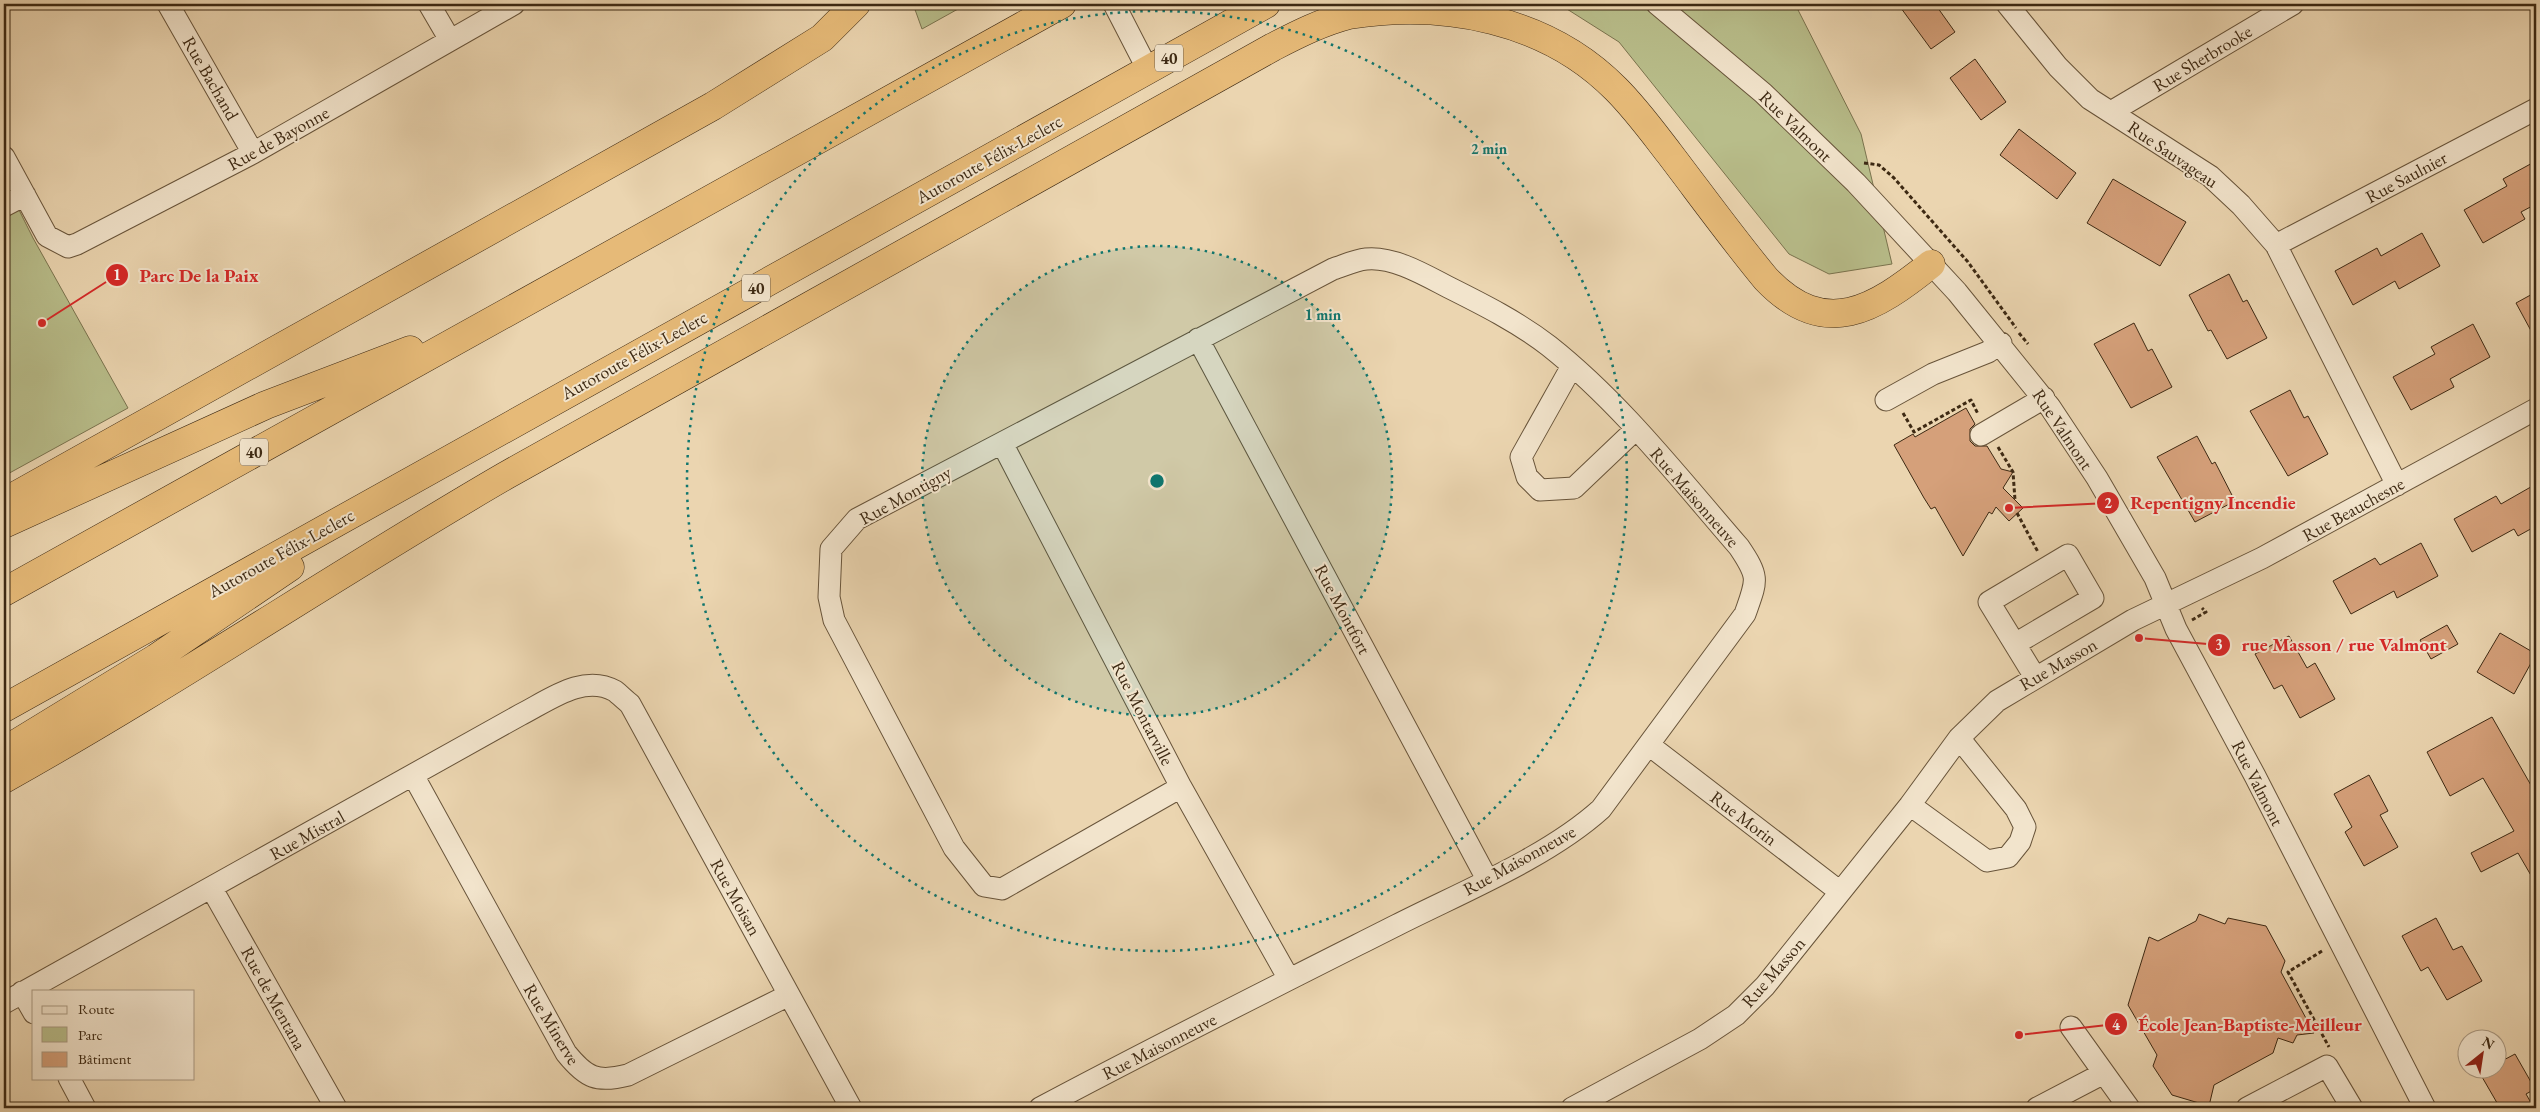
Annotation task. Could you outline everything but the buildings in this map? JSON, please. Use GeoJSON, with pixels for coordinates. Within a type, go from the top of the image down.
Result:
{"type":"FeatureCollection","features":[{"type":"Feature","properties":{"kind":"highway"},"geometry":{"type":"LineString","coordinates":[[4,502],[713,106],[822,38],[856,4]]}},
{"type":"Feature","properties":{"kind":"highway","name":"40"},"geometry":{"type":"LineString","coordinates":[[4,592],[1062,4]]}},
{"type":"Feature","properties":{"kind":"highway","name":"Autoroute Félix-Leclerc"},"geometry":{"type":"LineString","coordinates":[[4,708],[1266,4]]}},
{"type":"Feature","properties":{"kind":"highway"},"geometry":{"type":"LineString","coordinates":[[4,779],[122,710],[411,530],[547,452],[1273,47],[1311,28],[1348,15],[1403,6],[1457,8],[1515,22],[1568,49],[1603,76],[1630,103],[1766,279],[1780,294],[1802,307],[1834,313],[1868,307],[1900,289],[1930,264]]}},
{"type":"Feature","properties":{"kind":"highway"},"geometry":{"type":"LineString","coordinates":[[4,524],[266,405],[504,313]]}},
{"type":"Feature","properties":{"kind":"highway"},"geometry":{"type":"LineString","coordinates":[[4,751],[156,658],[442,463]]}},
{"type":"Feature","properties":{"kind":"street","name":"Rue Bachand"},"geometry":{"type":"LineString","coordinates":[[168,4],[253,153]]}},
{"type":"Feature","properties":{"kind":"street"},"geometry":{"type":"LineString","coordinates":[[429,4],[450,40]]}},
{"type":"Feature","properties":{"kind":"street","name":"Rue de Bayonne"},"geometry":{"type":"LineString","coordinates":[[25,195],[47,236],[68,247],[78,244],[253,153],[514,4]]}},
{"type":"Feature","properties":{"kind":"street"},"geometry":{"type":"LineString","coordinates":[[1114,4],[1148,70]]}},
{"type":"Feature","properties":{"kind":"street","name":"Rue Valmont"},"geometry":{"type":"LineString","coordinates":[[1657,4],[1741,74],[1805,133],[1930,264],[2000,343],[2044,398],[2113,506],[2155,578],[2176,629],[2255,776],[2425,1108]]}},
{"type":"Feature","properties":{"kind":"street","name":"Rue Sauvageau"},"geometry":{"type":"LineString","coordinates":[[2007,4],[2058,67],[2090,99],[2172,153],[2195,165],[2221,186],[2276,245],[2397,485]]}},
{"type":"Feature","properties":{"kind":"street","name":"Rue Sherbrooke"},"geometry":{"type":"LineString","coordinates":[[2111,112],[2293,4]]}},
{"type":"Feature","properties":{"kind":"street","name":"Rue Saulnier"},"geometry":{"type":"LineString","coordinates":[[2276,245],[2536,109]]}},
{"type":"Feature","properties":{"kind":"street"},"geometry":{"type":"LineString","coordinates":[[4,157],[25,195],[4,206]]}},
{"type":"Feature","properties":{"kind":"street","name":"Rue Maisonneuve"},"geometry":{"type":"LineString","coordinates":[[1053,1105],[1289,980],[1487,880],[1565,837],[1583,824],[1601,809],[1745,614],[1755,586],[1754,568],[1739,547],[1636,429],[1548,345],[1501,314],[1426,276],[1392,262],[1366,259],[1333,270]]}},
{"type":"Feature","properties":{"kind":"street","name":"Rue Montigny"},"geometry":{"type":"LineString","coordinates":[[1181,787],[1002,889],[984,886],[954,848],[834,620],[829,598],[831,549],[857,519],[1333,270]]}},
{"type":"Feature","properties":{"kind":"street","name":"Rue Montfort"},"geometry":{"type":"LineString","coordinates":[[1198,339],[1487,880]]}},
{"type":"Feature","properties":{"kind":"street"},"geometry":{"type":"LineString","coordinates":[[1886,400],[1933,374],[1988,352],[2000,343]]}},
{"type":"Feature","properties":{"kind":"street"},"geometry":{"type":"LineString","coordinates":[[1572,366],[1521,457],[1527,477],[1540,490],[1574,488],[1636,429]]}},
{"type":"Feature","properties":{"kind":"street"},"geometry":{"type":"LineString","coordinates":[[1981,435],[2044,398]]}},
{"type":"Feature","properties":{"kind":"street","name":"Rue Beauchesne"},"geometry":{"type":"LineString","coordinates":[[2166,604],[2262,558],[2536,409]]}},
{"type":"Feature","properties":{"kind":"street","name":"Rue Montarville"},"geometry":{"type":"LineString","coordinates":[[1002,443],[1181,787],[1289,980]]}},
{"type":"Feature","properties":{"kind":"street"},"geometry":{"type":"LineString","coordinates":[[2015,644],[2093,598],[2068,555],[1989,602],[2035,677]]}},
{"type":"Feature","properties":{"kind":"street","name":"Rue Masson"},"geometry":{"type":"LineString","coordinates":[[1572,1108],[1700,1038],[1736,1015],[1765,986],[1910,805],[1959,738],[1997,701],[2133,620],[2166,604]]}},
{"type":"Feature","properties":{"kind":"street","name":"Rue Mistral"},"geometry":{"type":"LineString","coordinates":[[4,1003],[573,688],[596,685],[615,691]]}},
{"type":"Feature","properties":{"kind":"street","name":"Rue Moisan"},"geometry":{"type":"LineString","coordinates":[[615,691],[630,704],[851,1108]]}},
{"type":"Feature","properties":{"kind":"street"},"geometry":{"type":"LineString","coordinates":[[1910,805],[1987,861],[2008,857],[2020,842],[2025,827],[2016,809],[1959,738]]}},
{"type":"Feature","properties":{"kind":"street","name":"Rue Morin"},"geometry":{"type":"LineString","coordinates":[[1649,745],[1840,891]]}},
{"type":"Feature","properties":{"kind":"street","name":"Rue Minerve"},"geometry":{"type":"LineString","coordinates":[[413,775],[566,1053],[580,1070],[596,1078],[611,1080],[628,1075],[789,994]]}},
{"type":"Feature","properties":{"kind":"street","name":"Rue de Mentana"},"geometry":{"type":"LineString","coordinates":[[212,889],[336,1108]]}},
{"type":"Feature","properties":{"kind":"street"},"geometry":{"type":"LineString","coordinates":[[22,992],[32,1010]]}},
{"type":"Feature","properties":{"kind":"street"},"geometry":{"type":"LineString","coordinates":[[2071,1026],[2128,1108]]}},
{"type":"Feature","properties":{"kind":"street"},"geometry":{"type":"LineString","coordinates":[[2247,1108],[2327,1066],[2352,1108]]}},
{"type":"Feature","properties":{"kind":"street"},"geometry":{"type":"LineString","coordinates":[[2036,1108],[2104,1073]]}},
{"type":"Feature","properties":{"kind":"street"},"geometry":{"type":"LineString","coordinates":[[70,1080],[85,1108]]}},
{"type":"Feature","properties":{"kind":"path"},"geometry":{"type":"LineString","coordinates":[[1906,419],[1914,432],[1962,404]]}},
{"type":"Feature","properties":{"kind":"path"},"geometry":{"type":"LineString","coordinates":[[2004,458],[2013,472],[2015,500]]}},
{"type":"Feature","properties":{"kind":"path"},"geometry":{"type":"LineString","coordinates":[[2018,513],[2035,547]]}},
{"type":"Feature","properties":{"kind":"path"},"geometry":{"type":"LineString","coordinates":[[2325,948],[2288,972],[2330,1050]]}},
{"type":"Feature","properties":{"kind":"green space"},"geometry":{"type":"Polygon","coordinates":[[[913,4],[967,4],[922,29],[913,4]]]}},
{"type":"Feature","properties":{"kind":"green space"},"geometry":{"type":"Polygon","coordinates":[[[1559,4],[1795,4],[1861,134],[1892,264],[1829,274],[1789,254],[1619,42],[1559,4]]]}},
{"type":"Feature","properties":{"kind":"green space"},"geometry":{"type":"Polygon","coordinates":[[[4,180],[33,238],[128,408],[4,476],[4,180]]]}},
{"type":"Feature","properties":{"kind":"place","name":"Parc De la Paix"},"geometry":{"type":"Point","coordinates":[42,323]}},
{"type":"Feature","properties":{"kind":"place","name":"Repentigny Incendie"},"geometry":{"type":"Point","coordinates":[2009,508]}},
{"type":"Feature","properties":{"kind":"place","name":"rue Masson / rue Valmont"},"geometry":{"type":"Point","coordinates":[2139,638]}},
{"type":"Feature","properties":{"kind":"place","name":"École Jean-Baptiste-Meilleur"},"geometry":{"type":"Point","coordinates":[2019,1035]}}]}
